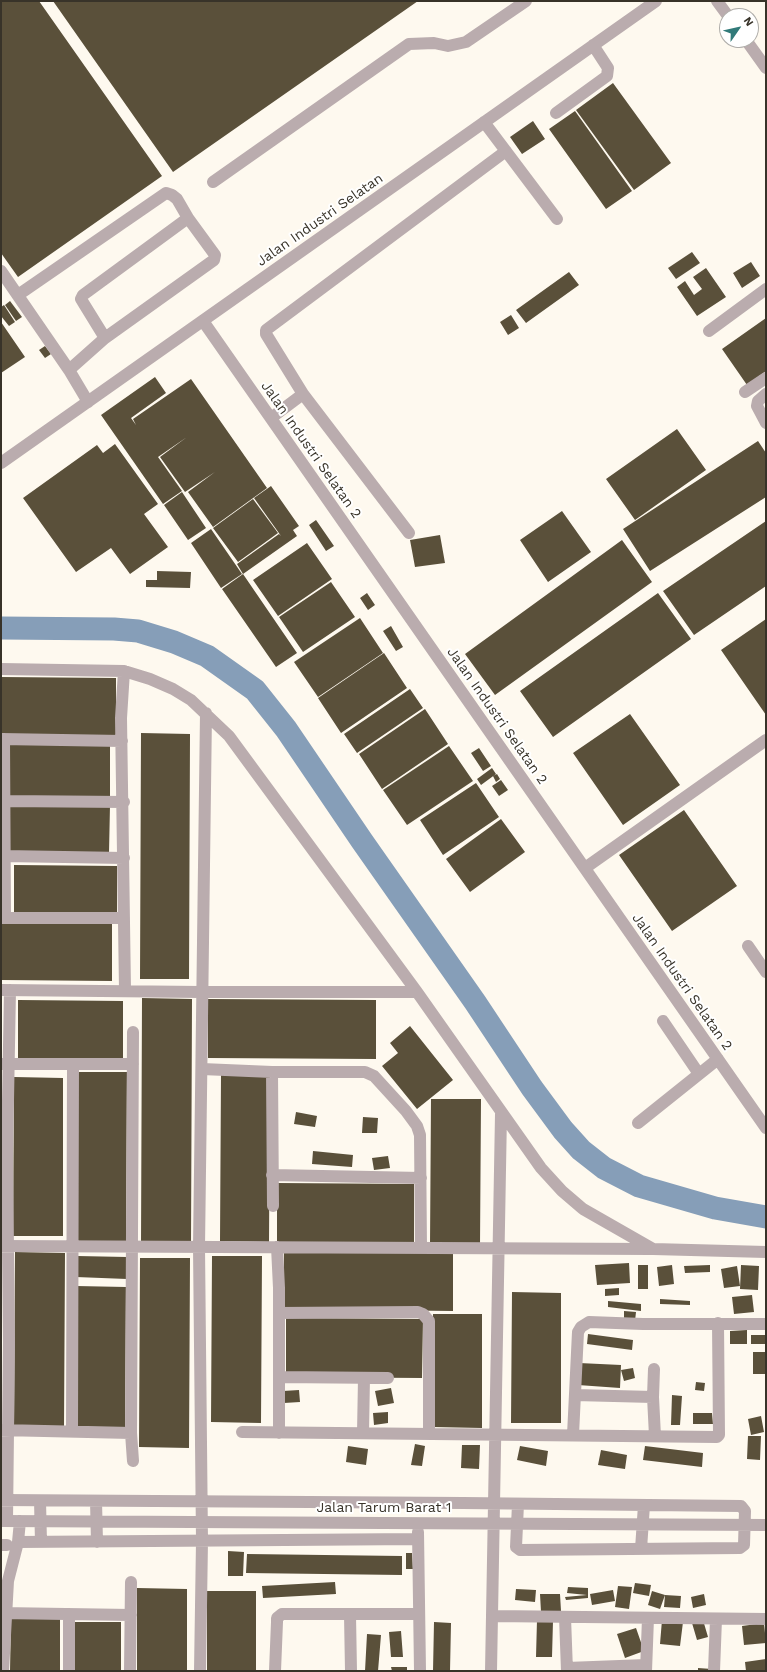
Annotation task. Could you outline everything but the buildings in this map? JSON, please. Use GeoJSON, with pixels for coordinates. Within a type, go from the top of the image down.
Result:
{"type":"FeatureCollection","features":[{"type":"Feature","properties":{"kind":"street"},"geometry":{"type":"LineString","coordinates":[[213,182],[409,44],[434,43],[448,46],[466,42],[526,1]]}},
{"type":"Feature","properties":{"kind":"street","name":"Jalan Industri Selatan"},"geometry":{"type":"LineString","coordinates":[[1,463],[656,1]]}},
{"type":"Feature","properties":{"kind":"street"},"geometry":{"type":"LineString","coordinates":[[556,113],[607,76],[608,68],[594,45]]}},
{"type":"Feature","properties":{"kind":"street"},"geometry":{"type":"LineString","coordinates":[[752,48],[766,68]]}},
{"type":"Feature","properties":{"kind":"street"},"geometry":{"type":"LineString","coordinates":[[484,122],[557,219]]}},
{"type":"Feature","properties":{"kind":"street"},"geometry":{"type":"LineString","coordinates":[[409,533],[303,394],[266,334],[267,328],[506,151]]}},
{"type":"Feature","properties":{"kind":"street"},"geometry":{"type":"LineString","coordinates":[[18,295],[166,193],[177,199],[188,218],[215,256],[214,260],[105,338],[69,370]]}},
{"type":"Feature","properties":{"kind":"street"},"geometry":{"type":"LineString","coordinates":[[105,338],[84,304],[82,298],[83,295],[188,218]]}},
{"type":"Feature","properties":{"kind":"street"},"geometry":{"type":"LineString","coordinates":[[1,271],[69,370],[88,402]]}},
{"type":"Feature","properties":{"kind":"street"},"geometry":{"type":"LineString","coordinates":[[708,331],[766,289]]}},
{"type":"Feature","properties":{"kind":"street","name":"Jalan Industri Selatan 2"},"geometry":{"type":"LineString","coordinates":[[203,321],[718,1059],[762,1116],[766,1128]]}},
{"type":"Feature","properties":{"kind":"street"},"geometry":{"type":"LineString","coordinates":[[746,392],[766,378]]}},
{"type":"Feature","properties":{"kind":"street"},"geometry":{"type":"LineString","coordinates":[[271,418],[303,394]]}},
{"type":"Feature","properties":{"kind":"street"},"geometry":{"type":"LineString","coordinates":[[766,394],[758,401],[757,406],[766,423]]}},
{"type":"Feature","properties":{"kind":"street"},"geometry":{"type":"LineString","coordinates":[[1,670],[124,671],[150,679],[173,689],[191,700],[206,713],[229,736],[418,992],[501,1114],[541,1168],[562,1191],[583,1209],[652,1249]]}},
{"type":"Feature","properties":{"kind":"street"},"geometry":{"type":"LineString","coordinates":[[124,671],[122,741],[124,802],[125,990]]}},
{"type":"Feature","properties":{"kind":"street"},"geometry":{"type":"LineString","coordinates":[[200,1671],[202,1502],[199,1247],[202,1068],[201,992],[206,713]]}},
{"type":"Feature","properties":{"kind":"street"},"geometry":{"type":"LineString","coordinates":[[122,741],[2,739],[5,801],[3,918],[124,918]]}},
{"type":"Feature","properties":{"kind":"street"},"geometry":{"type":"LineString","coordinates":[[585,868],[766,740]]}},
{"type":"Feature","properties":{"kind":"street"},"geometry":{"type":"LineString","coordinates":[[5,801],[124,802]]}},
{"type":"Feature","properties":{"kind":"street"},"geometry":{"type":"LineString","coordinates":[[4,856],[124,858]]}},
{"type":"Feature","properties":{"kind":"street"},"geometry":{"type":"LineString","coordinates":[[748,946],[766,972]]}},
{"type":"Feature","properties":{"kind":"street"},"geometry":{"type":"LineString","coordinates":[[4,1521],[5,1246],[7,1156],[5,1064],[6,990],[418,992]]}},
{"type":"Feature","properties":{"kind":"street"},"geometry":{"type":"LineString","coordinates":[[663,1021],[699,1074]]}},
{"type":"Feature","properties":{"kind":"street"},"geometry":{"type":"LineString","coordinates":[[133,1032],[131,1433],[133,1461]]}},
{"type":"Feature","properties":{"kind":"street"},"geometry":{"type":"LineString","coordinates":[[638,1123],[718,1059]]}},
{"type":"Feature","properties":{"kind":"street"},"geometry":{"type":"LineString","coordinates":[[5,1064],[133,1064]]}},
{"type":"Feature","properties":{"kind":"street"},"geometry":{"type":"LineString","coordinates":[[72,1431],[74,1246],[73,1064]]}},
{"type":"Feature","properties":{"kind":"street"},"geometry":{"type":"LineString","coordinates":[[202,1068],[272,1072],[365,1072],[374,1076],[406,1111],[417,1126],[420,1135],[422,1248]]}},
{"type":"Feature","properties":{"kind":"street"},"geometry":{"type":"LineString","coordinates":[[272,1072],[273,1206]]}},
{"type":"Feature","properties":{"kind":"street"},"geometry":{"type":"LineString","coordinates":[[491,1671],[501,1114]]}},
{"type":"Feature","properties":{"kind":"street"},"geometry":{"type":"LineString","coordinates":[[272,1175],[421,1178]]}},
{"type":"Feature","properties":{"kind":"street"},"geometry":{"type":"LineString","coordinates":[[5,1246],[652,1249],[766,1252]]}},
{"type":"Feature","properties":{"kind":"street"},"geometry":{"type":"LineString","coordinates":[[276,1247],[279,1313],[279,1433]]}},
{"type":"Feature","properties":{"kind":"street"},"geometry":{"type":"LineString","coordinates":[[279,1313],[418,1312],[423,1314],[429,1321],[429,1434]]}},
{"type":"Feature","properties":{"kind":"street"},"geometry":{"type":"LineString","coordinates":[[573,1435],[578,1332],[581,1327],[589,1322],[642,1324],[766,1324]]}},
{"type":"Feature","properties":{"kind":"street"},"geometry":{"type":"LineString","coordinates":[[242,1432],[716,1437],[719,1435],[718,1323]]}},
{"type":"Feature","properties":{"kind":"street"},"geometry":{"type":"LineString","coordinates":[[654,1369],[653,1398],[655,1436]]}},
{"type":"Feature","properties":{"kind":"street"},"geometry":{"type":"LineString","coordinates":[[279,1377],[388,1378]]}},
{"type":"Feature","properties":{"kind":"street"},"geometry":{"type":"LineString","coordinates":[[363,1433],[364,1378]]}},
{"type":"Feature","properties":{"kind":"street"},"geometry":{"type":"LineString","coordinates":[[575,1395],[653,1398]]}},
{"type":"Feature","properties":{"kind":"street"},"geometry":{"type":"LineString","coordinates":[[4,1430],[131,1433]]}},
{"type":"Feature","properties":{"kind":"street"},"geometry":{"type":"LineString","coordinates":[[4,1500],[463,1503],[740,1506],[743,1508],[744,1546],[740,1548],[520,1550],[516,1547],[518,1504]]}},
{"type":"Feature","properties":{"kind":"street"},"geometry":{"type":"LineString","coordinates":[[40,1501],[40,1542]]}},
{"type":"Feature","properties":{"kind":"street"},"geometry":{"type":"LineString","coordinates":[[96,1501],[97,1542]]}},
{"type":"Feature","properties":{"kind":"street"},"geometry":{"type":"LineString","coordinates":[[132,1541],[133,1501]]}},
{"type":"Feature","properties":{"kind":"street"},"geometry":{"type":"LineString","coordinates":[[164,1541],[166,1501]]}},
{"type":"Feature","properties":{"kind":"street"},"geometry":{"type":"LineString","coordinates":[[231,1502],[231,1540]]}},
{"type":"Feature","properties":{"kind":"street"},"geometry":{"type":"LineString","coordinates":[[273,1502],[274,1540]]}},
{"type":"Feature","properties":{"kind":"street"},"geometry":{"type":"LineString","coordinates":[[313,1502],[315,1540]]}},
{"type":"Feature","properties":{"kind":"street"},"geometry":{"type":"LineString","coordinates":[[359,1503],[360,1540]]}},
{"type":"Feature","properties":{"kind":"street"},"geometry":{"type":"LineString","coordinates":[[394,1539],[395,1503]]}},
{"type":"Feature","properties":{"kind":"street"},"geometry":{"type":"LineString","coordinates":[[420,1671],[418,1539],[428,1503]]}},
{"type":"Feature","properties":{"kind":"street"},"geometry":{"type":"LineString","coordinates":[[463,1503],[463,1524]]}},
{"type":"Feature","properties":{"kind":"street"},"geometry":{"type":"LineString","coordinates":[[567,1524],[569,1504]]}},
{"type":"Feature","properties":{"kind":"street"},"geometry":{"type":"LineString","coordinates":[[606,1505],[606,1524]]}},
{"type":"Feature","properties":{"kind":"street"},"geometry":{"type":"LineString","coordinates":[[641,1549],[644,1505]]}},
{"type":"Feature","properties":{"kind":"street"},"geometry":{"type":"LineString","coordinates":[[684,1525],[685,1505]]}},
{"type":"Feature","properties":{"kind":"street"},"geometry":{"type":"LineString","coordinates":[[719,1506],[720,1525]]}},
{"type":"Feature","properties":{"kind":"street","name":"Jalan Tarum Barat 1"},"geometry":{"type":"LineString","coordinates":[[4,1521],[766,1525]]}},
{"type":"Feature","properties":{"kind":"street"},"geometry":{"type":"LineString","coordinates":[[3,1671],[3,1613],[8,1581],[9,1544],[20,1521]]}},
{"type":"Feature","properties":{"kind":"street"},"geometry":{"type":"LineString","coordinates":[[9,1544],[40,1542],[418,1539]]}},
{"type":"Feature","properties":{"kind":"street"},"geometry":{"type":"LineString","coordinates":[[130,1671],[131,1582]]}},
{"type":"Feature","properties":{"kind":"street"},"geometry":{"type":"LineString","coordinates":[[3,1613],[131,1615]]}},
{"type":"Feature","properties":{"kind":"street"},"geometry":{"type":"LineString","coordinates":[[275,1671],[277,1622],[280,1615],[288,1613],[350,1615],[420,1614]]}},
{"type":"Feature","properties":{"kind":"street"},"geometry":{"type":"LineString","coordinates":[[69,1614],[69,1671]]}},
{"type":"Feature","properties":{"kind":"street"},"geometry":{"type":"LineString","coordinates":[[350,1615],[351,1671]]}},
{"type":"Feature","properties":{"kind":"street"},"geometry":{"type":"LineString","coordinates":[[492,1616],[766,1620]]}},
{"type":"Feature","properties":{"kind":"street"},"geometry":{"type":"LineString","coordinates":[[565,1617],[567,1669],[646,1668],[648,1618]]}},
{"type":"Feature","properties":{"kind":"street"},"geometry":{"type":"LineString","coordinates":[[714,1671],[716,1619]]}},
{"type":"Feature","properties":{"kind":"waterway"},"geometry":{"type":"LineString","coordinates":[[1,628],[114,629],[138,631],[174,642],[207,656],[255,690],[286,729],[362,841],[475,1002],[532,1088],[563,1130],[581,1150],[604,1168],[639,1186],[715,1208],[766,1217]]}}]}
